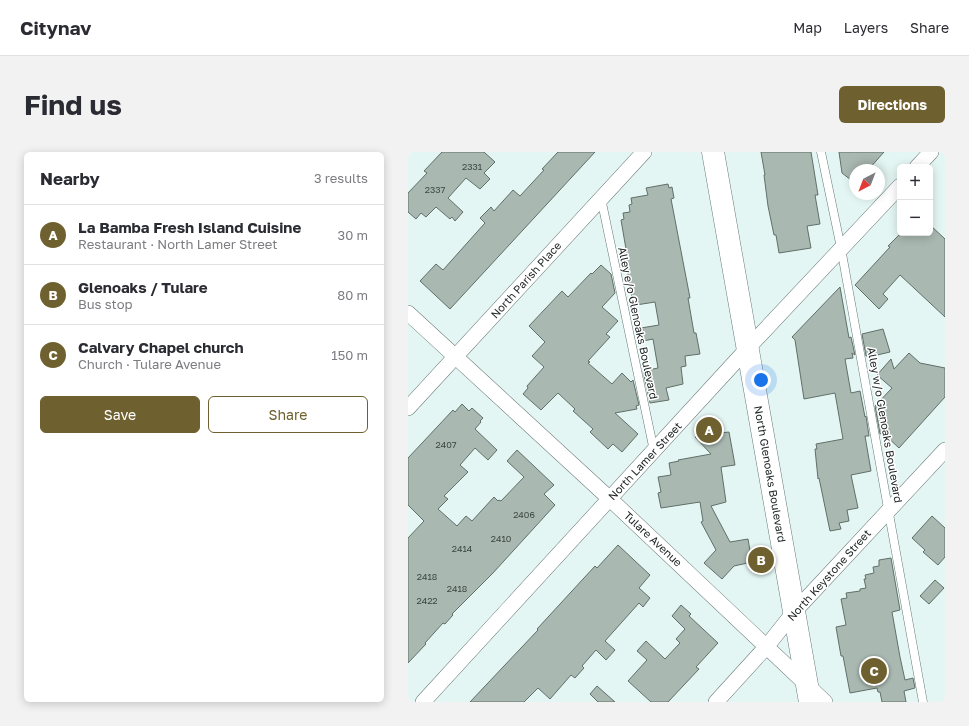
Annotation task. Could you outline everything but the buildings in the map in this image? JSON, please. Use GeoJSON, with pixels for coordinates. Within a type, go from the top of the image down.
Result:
{"type":"FeatureCollection","features":[{"type":"Feature","properties":{"kind":"main road","name":"North Glenoaks Boulevard"},"geometry":{"type":"LineString","coordinates":[[713,152],[809,694]]}},
{"type":"Feature","properties":{"kind":"street","name":"North Parish Place"},"geometry":{"type":"LineString","coordinates":[[408,408],[456,358],[644,152]]}},
{"type":"Feature","properties":{"kind":"street"},"geometry":{"type":"LineString","coordinates":[[920,164],[931,152]]}},
{"type":"Feature","properties":{"kind":"street","name":"North Lamer Street"},"geometry":{"type":"LineString","coordinates":[[423,702],[747,349],[897,189]]}},
{"type":"Feature","properties":{"kind":"street","name":"Tulare Avenue"},"geometry":{"type":"LineString","coordinates":[[408,313],[767,646],[809,694],[824,702]]}},
{"type":"Feature","properties":{"kind":"street","name":"North Keystone Street"},"geometry":{"type":"LineString","coordinates":[[716,702],[767,646],[794,612],[945,450]]}},
{"type":"Feature","properties":{"kind":"lane","name":"Alley w/o Glenoaks Boulevard"},"geometry":{"type":"LineString","coordinates":[[821,152],[841,248],[890,510],[923,702]]}},
{"type":"Feature","properties":{"kind":"lane","name":"Alley e/o Glenoaks Boulevard"},"geometry":{"type":"LineString","coordinates":[[601,198],[654,451]]}},
{"type":"Feature","properties":{"kind":"place","name":"La Bamba Fresh Island Cuisine"},"geometry":{"type":"Point","coordinates":[709,430]}},
{"type":"Feature","properties":{"kind":"place","name":"Glenoaks / Tulare"},"geometry":{"type":"Point","coordinates":[761,560]}},
{"type":"Feature","properties":{"kind":"place","name":"Calvary Chapel church"},"geometry":{"type":"Point","coordinates":[874,671]}}]}
